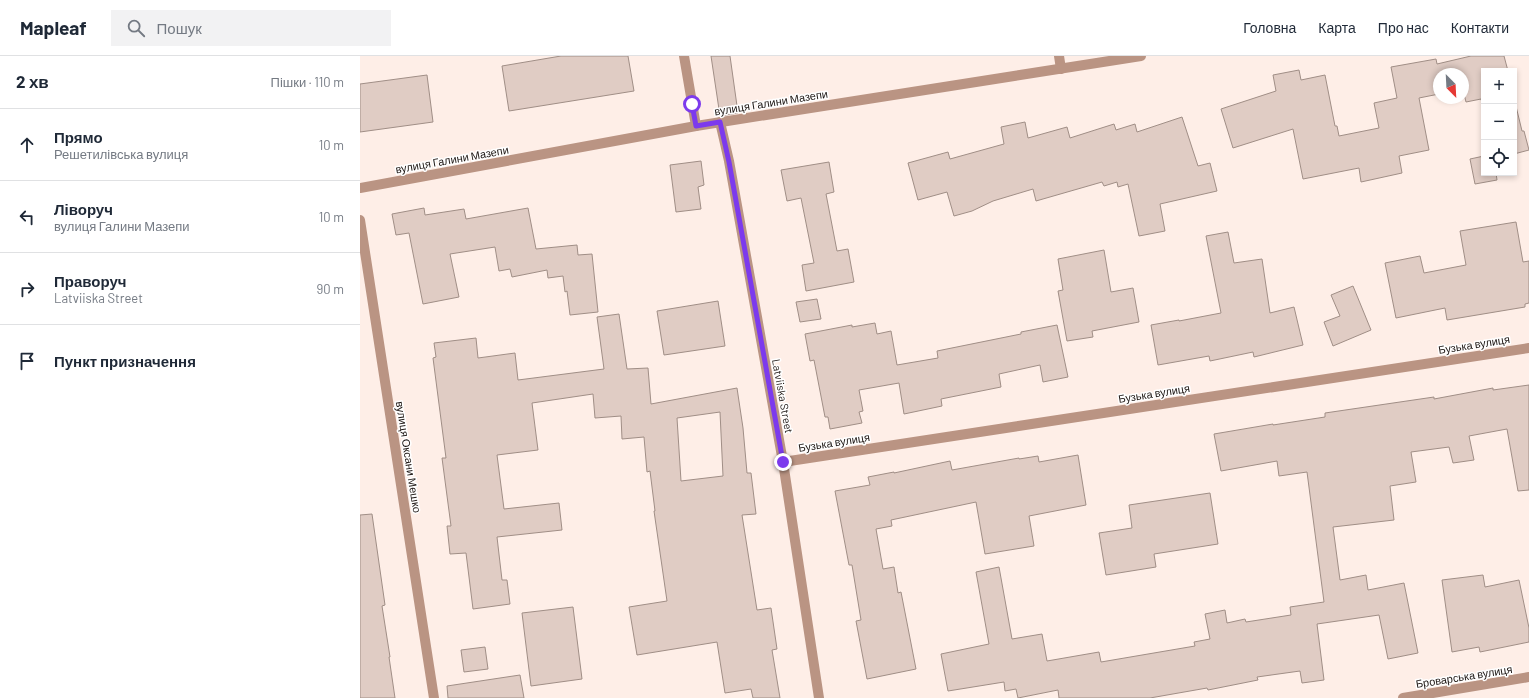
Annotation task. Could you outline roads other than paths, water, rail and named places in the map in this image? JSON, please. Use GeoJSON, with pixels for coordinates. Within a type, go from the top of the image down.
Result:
{"type":"FeatureCollection","features":[{"type":"Feature","properties":{"kind":"street"},"geometry":{"type":"LineString","coordinates":[[684,56],[696,126]]}},
{"type":"Feature","properties":{"kind":"street"},"geometry":{"type":"LineString","coordinates":[[1060,56],[1061,69]]}},
{"type":"Feature","properties":{"kind":"street","name":"вулиця Галини Мазепи"},"geometry":{"type":"LineString","coordinates":[[360,188],[696,126],[1141,56]]}},
{"type":"Feature","properties":{"kind":"street","name":"Latviiska Street"},"geometry":{"type":"LineString","coordinates":[[720,122],[729,162],[783,462],[819,698]]}},
{"type":"Feature","properties":{"kind":"street","name":"вулиця Оксани Мешко"},"geometry":{"type":"LineString","coordinates":[[360,220],[434,698]]}},
{"type":"Feature","properties":{"kind":"street","name":"Бузька вулиця"},"geometry":{"type":"LineString","coordinates":[[783,462],[1529,348]]}},
{"type":"Feature","properties":{"kind":"street","name":"Броварська вулиця"},"geometry":{"type":"LineString","coordinates":[[1403,698],[1529,677]]}}]}
